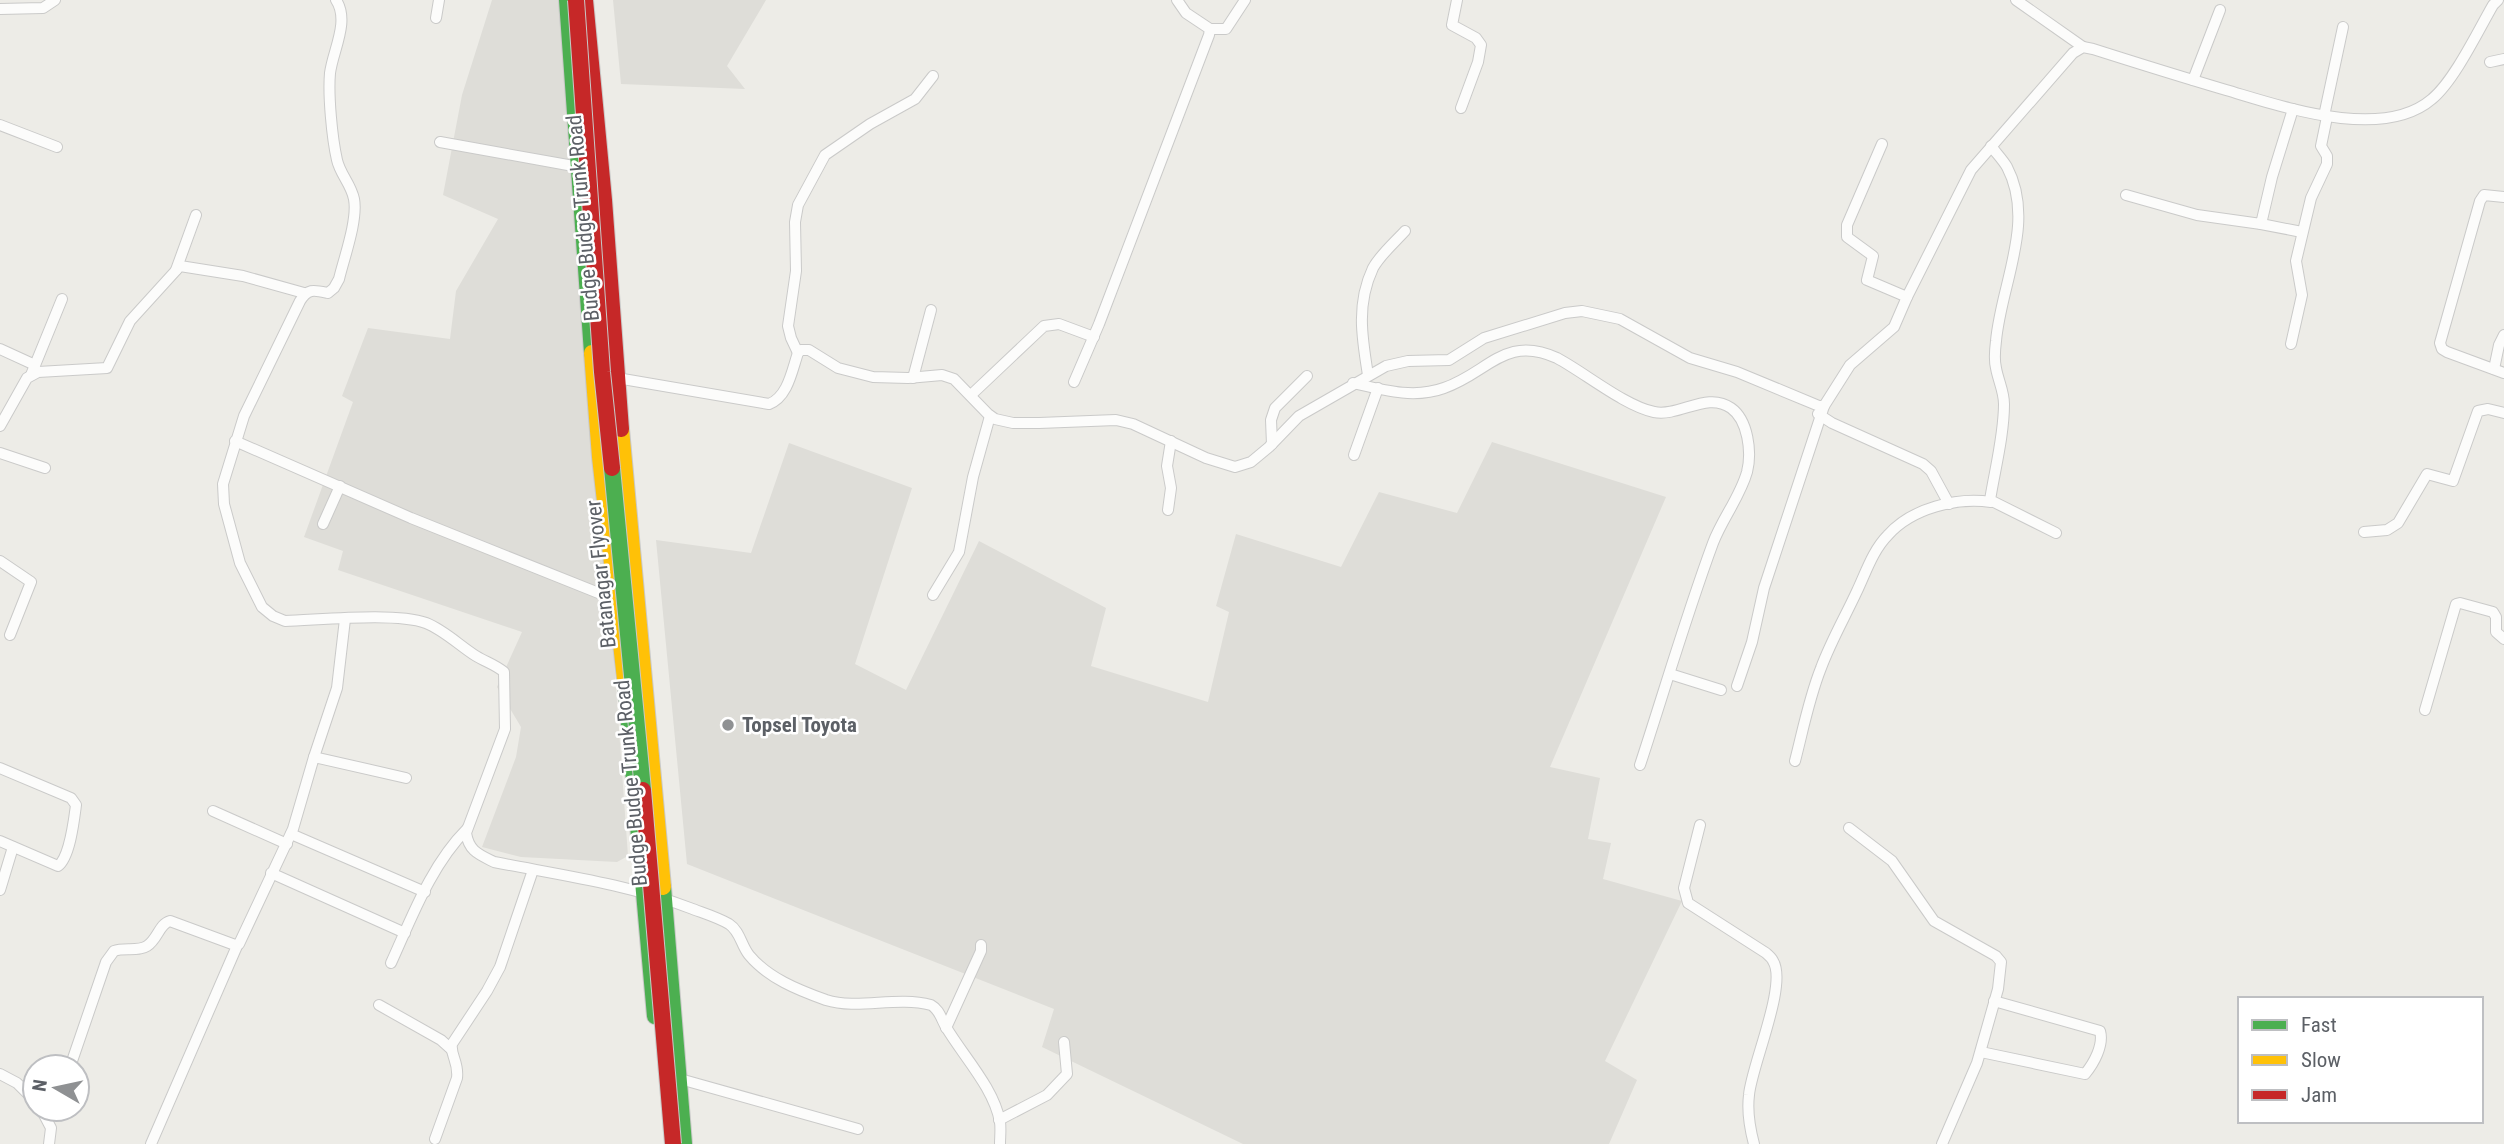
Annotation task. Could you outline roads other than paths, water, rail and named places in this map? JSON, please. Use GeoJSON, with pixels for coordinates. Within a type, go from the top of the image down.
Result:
{"type":"FeatureCollection","features":[{"type":"Feature","properties":{"kind":"street"},"geometry":{"type":"LineString","coordinates":[[0,9],[43,8],[55,0]]}},
{"type":"Feature","properties":{"kind":"street"},"geometry":{"type":"LineString","coordinates":[[336,0],[342,8],[342,21],[330,71],[329,87],[337,160],[355,202],[354,215],[339,279],[328,293],[311,289],[304,293],[244,416],[223,484],[224,504],[240,563],[262,607],[285,621],[345,619],[423,622],[504,672],[505,729],[467,829],[467,843],[472,851],[494,862],[643,891],[727,923],[737,933],[751,957],[765,971],[788,984],[836,1003],[896,1001],[931,1005],[940,1013],[946,1028],[975,1068],[999,1119],[1000,1144]]}},
{"type":"Feature","properties":{"kind":"street"},"geometry":{"type":"LineString","coordinates":[[436,18],[439,0]]}},
{"type":"Feature","properties":{"kind":"street","name":"Budge Budge Trunk Road"},"geometry":{"type":"LineString","coordinates":[[567,0],[600,457],[616,600],[665,1144]]}},
{"type":"Feature","properties":{"kind":"street","name":"Batanagar Flyover"},"geometry":{"type":"LineString","coordinates":[[576,0],[602,372],[641,767],[673,1144]]}},
{"type":"Feature","properties":{"kind":"street","name":"Budge Budge Trunk Road"},"geometry":{"type":"LineString","coordinates":[[585,0],[684,1144]]}},
{"type":"Feature","properties":{"kind":"street"},"geometry":{"type":"LineString","coordinates":[[1177,0],[1186,13],[1210,29],[1226,29],[1245,0]]}},
{"type":"Feature","properties":{"kind":"street"},"geometry":{"type":"LineString","coordinates":[[1457,0],[1451,25],[1476,38],[1481,45],[1478,62],[1461,108]]}},
{"type":"Feature","properties":{"kind":"street"},"geometry":{"type":"LineString","coordinates":[[2016,0],[2083,47],[2293,110],[2325,116],[2373,119],[2401,115],[2433,99],[2495,2],[2481,0]]}},
{"type":"Feature","properties":{"kind":"street"},"geometry":{"type":"LineString","coordinates":[[2193,80],[2220,10]]}},
{"type":"Feature","properties":{"kind":"street"},"geometry":{"type":"LineString","coordinates":[[2291,344],[2302,295],[2295,266],[2314,192],[2327,164],[2327,156],[2321,146],[2343,27]]}},
{"type":"Feature","properties":{"kind":"street"},"geometry":{"type":"LineString","coordinates":[[1074,382],[1094,337],[1210,29]]}},
{"type":"Feature","properties":{"kind":"street"},"geometry":{"type":"LineString","coordinates":[[1737,686],[1752,642],[1765,588],[1822,412],[1850,365],[1894,327],[1971,170],[2073,53],[2083,47]]}},
{"type":"Feature","properties":{"kind":"street"},"geometry":{"type":"LineString","coordinates":[[2490,62],[2504,59]]}},
{"type":"Feature","properties":{"kind":"street"},"geometry":{"type":"LineString","coordinates":[[798,353],[788,326],[796,271],[795,222],[798,205],[825,155],[870,124],[915,99],[933,76]]}},
{"type":"Feature","properties":{"kind":"street"},"geometry":{"type":"LineString","coordinates":[[2261,224],[2272,177],[2293,110]]}},
{"type":"Feature","properties":{"kind":"street"},"geometry":{"type":"LineString","coordinates":[[0,125],[57,148]]}},
{"type":"Feature","properties":{"kind":"street"},"geometry":{"type":"LineString","coordinates":[[440,142],[579,167]]}},
{"type":"Feature","properties":{"kind":"street"},"geometry":{"type":"LineString","coordinates":[[1882,144],[1847,225],[1847,237],[1873,256],[1867,280],[1907,297]]}},
{"type":"Feature","properties":{"kind":"street"},"geometry":{"type":"LineString","coordinates":[[1991,146],[2006,167],[2014,185],[2019,214],[2018,237],[2004,291],[1996,341],[1996,366],[2004,406],[1991,502]]}},
{"type":"Feature","properties":{"kind":"street"},"geometry":{"type":"LineString","coordinates":[[2126,195],[2197,215],[2302,232]]}},
{"type":"Feature","properties":{"kind":"street"},"geometry":{"type":"LineString","coordinates":[[2504,197],[2484,195],[2480,201],[2440,343],[2442,349],[2447,352],[2499,371],[2499,345],[2504,335]]}},
{"type":"Feature","properties":{"kind":"street"},"geometry":{"type":"LineString","coordinates":[[0,349],[38,372],[107,368],[130,321],[176,270],[196,215]]}},
{"type":"Feature","properties":{"kind":"street"},"geometry":{"type":"LineString","coordinates":[[1368,375],[1361,321],[1363,298],[1373,268],[1405,231]]}},
{"type":"Feature","properties":{"kind":"street"},"geometry":{"type":"LineString","coordinates":[[176,270],[185,266],[204,268],[304,293]]}},
{"type":"Feature","properties":{"kind":"street"},"geometry":{"type":"LineString","coordinates":[[0,426],[33,370],[62,299]]}},
{"type":"Feature","properties":{"kind":"street"},"geometry":{"type":"LineString","coordinates":[[913,378],[931,310]]}},
{"type":"Feature","properties":{"kind":"street"},"geometry":{"type":"LineString","coordinates":[[617,377],[769,404],[776,402],[784,391],[798,353],[808,350],[838,368],[873,377],[913,378],[942,375],[954,379],[990,416],[1013,423],[1116,420],[1133,424],[1206,458],[1235,467],[1251,462],[1298,416],[1387,366],[1408,361],[1449,360],[1484,338],[1566,313],[1582,311],[1620,319],[1690,358],[1737,372],[1812,404],[1822,412],[1923,464],[1931,471],[1949,504]]}},
{"type":"Feature","properties":{"kind":"street"},"geometry":{"type":"LineString","coordinates":[[971,395],[1044,326],[1059,324],[1094,337]]}},
{"type":"Feature","properties":{"kind":"street"},"geometry":{"type":"LineString","coordinates":[[1353,383],[1416,393],[1445,388],[1501,356],[1519,349],[1528,349],[1557,358],[1621,397],[1652,412],[1662,413],[1711,401],[1729,406],[1735,411],[1748,438],[1747,472],[1712,545],[1640,765]]}},
{"type":"Feature","properties":{"kind":"street"},"geometry":{"type":"LineString","coordinates":[[1272,444],[1271,420],[1275,408],[1307,376]]}},
{"type":"Feature","properties":{"kind":"street"},"geometry":{"type":"LineString","coordinates":[[1354,455],[1378,388]]}},
{"type":"Feature","properties":{"kind":"street"},"geometry":{"type":"LineString","coordinates":[[2364,532],[2387,530],[2398,523],[2427,474],[2454,481],[2478,411],[2488,409],[2504,413]]}},
{"type":"Feature","properties":{"kind":"street"},"geometry":{"type":"LineString","coordinates":[[933,595],[959,552],[973,477],[990,416]]}},
{"type":"Feature","properties":{"kind":"street"},"geometry":{"type":"LineString","coordinates":[[235,441],[411,518],[616,600]]}},
{"type":"Feature","properties":{"kind":"street"},"geometry":{"type":"LineString","coordinates":[[1168,510],[1171,488],[1167,467],[1171,441]]}},
{"type":"Feature","properties":{"kind":"street"},"geometry":{"type":"LineString","coordinates":[[0,453],[45,468]]}},
{"type":"Feature","properties":{"kind":"street"},"geometry":{"type":"LineString","coordinates":[[323,524],[340,486]]}},
{"type":"Feature","properties":{"kind":"street"},"geometry":{"type":"LineString","coordinates":[[1795,761],[1821,667],[1874,553],[1896,527],[1913,516],[1966,500],[1991,502],[2056,533]]}},
{"type":"Feature","properties":{"kind":"street"},"geometry":{"type":"LineString","coordinates":[[0,561],[31,582],[10,635]]}},
{"type":"Feature","properties":{"kind":"street"},"geometry":{"type":"LineString","coordinates":[[2425,710],[2456,604],[2493,612],[2496,617],[2496,632],[2504,639]]}},
{"type":"Feature","properties":{"kind":"street"},"geometry":{"type":"LineString","coordinates":[[151,1144],[237,946],[289,839],[337,688],[345,619]]}},
{"type":"Feature","properties":{"kind":"street"},"geometry":{"type":"LineString","coordinates":[[1670,674],[1721,690]]}},
{"type":"Feature","properties":{"kind":"street"},"geometry":{"type":"LineString","coordinates":[[314,757],[406,778]]}},
{"type":"Feature","properties":{"kind":"street"},"geometry":{"type":"LineString","coordinates":[[0,768],[71,798],[76,805],[62,864],[52,865],[0,841]]}},
{"type":"Feature","properties":{"kind":"street"},"geometry":{"type":"LineString","coordinates":[[213,811],[425,892]]}},
{"type":"Feature","properties":{"kind":"street"},"geometry":{"type":"LineString","coordinates":[[1700,824],[1684,888],[1688,903],[1766,953],[1774,961],[1776,969],[1764,1041],[1749,1095],[1750,1128],[1754,1144]]}},
{"type":"Feature","properties":{"kind":"street"},"geometry":{"type":"LineString","coordinates":[[1849,828],[1892,861],[1934,921],[1998,958],[2001,968],[1981,1052],[1942,1144]]}},
{"type":"Feature","properties":{"kind":"street"},"geometry":{"type":"LineString","coordinates":[[391,963],[437,867],[454,842],[467,829]]}},
{"type":"Feature","properties":{"kind":"street"},"geometry":{"type":"LineString","coordinates":[[0,890],[12,847]]}},
{"type":"Feature","properties":{"kind":"street"},"geometry":{"type":"LineString","coordinates":[[451,1049],[500,967],[533,870]]}},
{"type":"Feature","properties":{"kind":"street"},"geometry":{"type":"LineString","coordinates":[[271,873],[405,933]]}},
{"type":"Feature","properties":{"kind":"street"},"geometry":{"type":"LineString","coordinates":[[75,1053],[106,962],[114,951],[140,949],[148,945],[164,923],[170,921],[237,946]]}},
{"type":"Feature","properties":{"kind":"street"},"geometry":{"type":"LineString","coordinates":[[946,1028],[981,951],[981,945]]}},
{"type":"Feature","properties":{"kind":"street"},"geometry":{"type":"LineString","coordinates":[[1981,1052],[2085,1074],[2101,1044],[2100,1031],[1994,1001]]}},
{"type":"Feature","properties":{"kind":"street"},"geometry":{"type":"LineString","coordinates":[[379,1005],[441,1040],[451,1049],[458,1068],[457,1078],[435,1139]]}},
{"type":"Feature","properties":{"kind":"street"},"geometry":{"type":"LineString","coordinates":[[999,1119],[1047,1095],[1067,1074],[1064,1042]]}},
{"type":"Feature","properties":{"kind":"street"},"geometry":{"type":"LineString","coordinates":[[0,1074],[21,1087]]}},
{"type":"Feature","properties":{"kind":"street"},"geometry":{"type":"LineString","coordinates":[[680,1079],[858,1129]]}},
{"type":"Feature","properties":{"kind":"street"},"geometry":{"type":"LineString","coordinates":[[49,1144],[52,1134],[50,1123]]}},
{"type":"Feature","properties":{"kind":"place","name":"Topsel Toyota"},"geometry":{"type":"Point","coordinates":[728,725]}}]}
